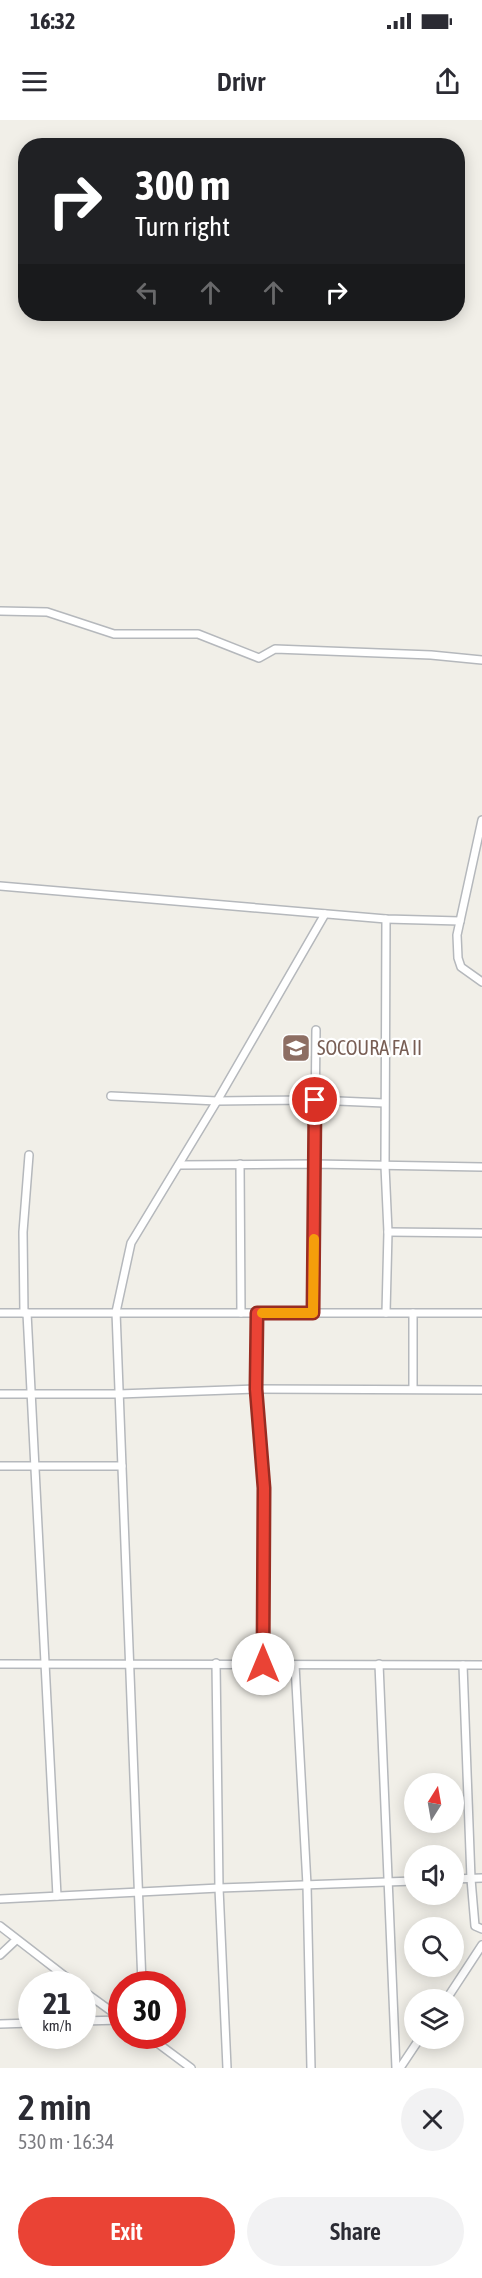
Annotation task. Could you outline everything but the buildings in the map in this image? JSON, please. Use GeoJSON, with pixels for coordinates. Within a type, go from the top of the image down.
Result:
{"type":"FeatureCollection","features":[{"type":"Feature","properties":{"kind":"street"},"geometry":{"type":"LineString","coordinates":[[0,611],[47,612],[114,634],[198,634],[259,658],[275,649],[431,655],[482,660]]}},
{"type":"Feature","properties":{"kind":"street"},"geometry":{"type":"LineString","coordinates":[[482,820],[457,944],[461,967],[482,982]]}},
{"type":"Feature","properties":{"kind":"street"},"geometry":{"type":"LineString","coordinates":[[0,886],[386,919],[460,921]]}},
{"type":"Feature","properties":{"kind":"street"},"geometry":{"type":"LineString","coordinates":[[141,1971],[116,1312],[131,1243],[217,1101],[325,914]]}},
{"type":"Feature","properties":{"kind":"street"},"geometry":{"type":"LineString","coordinates":[[386,919],[384,1103],[388,1232],[386,1313]]}},
{"type":"Feature","properties":{"kind":"street"},"geometry":{"type":"LineString","coordinates":[[313,1313],[316,1030]]}},
{"type":"Feature","properties":{"kind":"street"},"geometry":{"type":"LineString","coordinates":[[111,1096],[217,1101],[315,1100],[384,1103]]}},
{"type":"Feature","properties":{"kind":"street"},"geometry":{"type":"LineString","coordinates":[[29,1155],[23,1232],[25,1313],[57,1896]]}},
{"type":"Feature","properties":{"kind":"street"},"geometry":{"type":"LineString","coordinates":[[240,1164],[241,1312]]}},
{"type":"Feature","properties":{"kind":"street"},"geometry":{"type":"LineString","coordinates":[[179,1165],[314,1164],[482,1167]]}},
{"type":"Feature","properties":{"kind":"street"},"geometry":{"type":"LineString","coordinates":[[388,1232],[482,1233]]}},
{"type":"Feature","properties":{"kind":"street"},"geometry":{"type":"LineString","coordinates":[[0,1312],[482,1313]]}},
{"type":"Feature","properties":{"kind":"street"},"geometry":{"type":"LineString","coordinates":[[257,1313],[256,1389],[264,1488],[263,1664]]}},
{"type":"Feature","properties":{"kind":"street"},"geometry":{"type":"LineString","coordinates":[[413,1313],[413,1389]]}},
{"type":"Feature","properties":{"kind":"street"},"geometry":{"type":"LineString","coordinates":[[0,1394],[119,1394],[256,1389],[482,1390]]}},
{"type":"Feature","properties":{"kind":"street"},"geometry":{"type":"LineString","coordinates":[[0,1466],[122,1466]]}},
{"type":"Feature","properties":{"kind":"street"},"geometry":{"type":"LineString","coordinates":[[0,1664],[482,1665]]}},
{"type":"Feature","properties":{"kind":"street"},"geometry":{"type":"LineString","coordinates":[[216,1664],[219,1888],[226,2068]]}},
{"type":"Feature","properties":{"kind":"street"},"geometry":{"type":"LineString","coordinates":[[380,1664],[398,2068]]}},
{"type":"Feature","properties":{"kind":"street"},"geometry":{"type":"LineString","coordinates":[[295,1665],[307,1884],[311,2068]]}},
{"type":"Feature","properties":{"kind":"street"},"geometry":{"type":"LineString","coordinates":[[463,1665],[471,1879],[475,1926],[482,1929]]}},
{"type":"Feature","properties":{"kind":"street"},"geometry":{"type":"LineString","coordinates":[[464,1879],[482,1878]]}},
{"type":"Feature","properties":{"kind":"street"},"geometry":{"type":"LineString","coordinates":[[0,1899],[404,1881]]}},
{"type":"Feature","properties":{"kind":"street"},"geometry":{"type":"LineString","coordinates":[[0,1926],[58,1971]]}},
{"type":"Feature","properties":{"kind":"street"},"geometry":{"type":"LineString","coordinates":[[0,1955],[16,1940]]}},
{"type":"Feature","properties":{"kind":"street"},"geometry":{"type":"LineString","coordinates":[[453,1989],[482,1945]]}},
{"type":"Feature","properties":{"kind":"street"},"geometry":{"type":"LineString","coordinates":[[0,2024],[18,2023]]}},
{"type":"Feature","properties":{"kind":"street"},"geometry":{"type":"LineString","coordinates":[[165,2049],[191,2068]]}},
{"type":"Feature","properties":{"kind":"street"},"geometry":{"type":"LineString","coordinates":[[398,2068],[412,2049]]}},
{"type":"Feature","properties":{"kind":"slow traffic"},"geometry":{"type":"LineString","coordinates":[[262,1313],[313,1313],[314,1239]]}},
{"type":"Feature","properties":{"kind":"place","name":"SOCOURA FA II"},"geometry":{"type":"Point","coordinates":[296,1048]}},
{"type":"Feature","properties":{"kind":"route"},"geometry":{"type":"LineString","coordinates":[[263,1664],[264,1488],[256,1389],[257,1313],[313,1313],[315,1100]]}}]}
